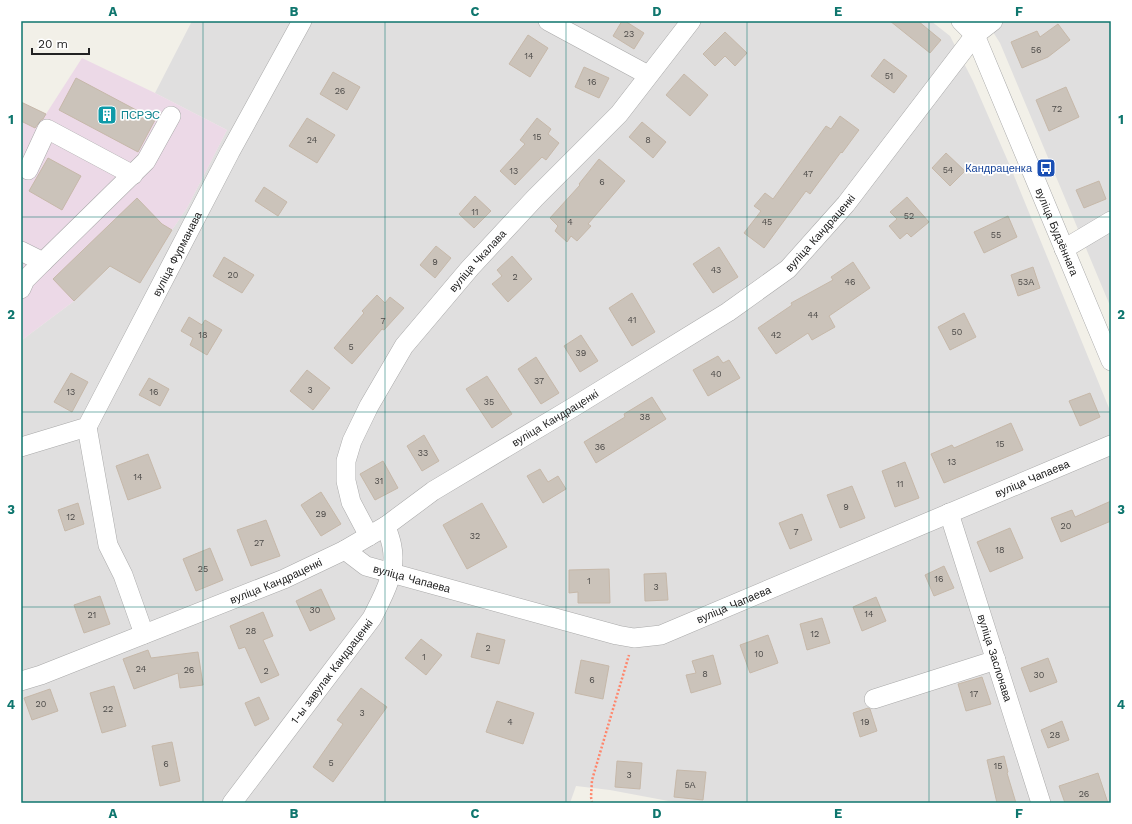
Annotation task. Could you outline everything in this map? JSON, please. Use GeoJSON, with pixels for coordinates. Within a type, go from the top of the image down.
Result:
{"type":"FeatureCollection","features":[{"type":"Feature","properties":{"kind":"street","name":"вуліца Фурманава"},"geometry":{"type":"LineString","coordinates":[[87,427],[230,152],[302,21]]}},
{"type":"Feature","properties":{"kind":"street"},"geometry":{"type":"LineString","coordinates":[[548,21],[648,76]]}},
{"type":"Feature","properties":{"kind":"street","name":"вуліца Чкалава"},"geometry":{"type":"LineString","coordinates":[[370,536],[351,502],[346,481],[346,461],[352,441],[369,406],[404,346],[470,268],[513,221],[619,114],[691,21]]}},
{"type":"Feature","properties":{"kind":"street"},"geometry":{"type":"LineString","coordinates":[[961,21],[976,35]]}},
{"type":"Feature","properties":{"kind":"street","name":"вуліца Кандраценкі"},"geometry":{"type":"LineString","coordinates":[[21,681],[41,675],[284,579],[346,550],[386,526],[433,491],[728,312],[788,269],[846,204],[976,35],[993,21]]}},
{"type":"Feature","properties":{"kind":"street","name":"вуліца Будзённага"},"geometry":{"type":"LineString","coordinates":[[976,35],[1111,361]]}},
{"type":"Feature","properties":{"kind":"street"},"geometry":{"type":"LineString","coordinates":[[21,289],[25,280],[146,161],[171,116]]}},
{"type":"Feature","properties":{"kind":"street"},"geometry":{"type":"LineString","coordinates":[[23,173],[47,129],[132,174]]}},
{"type":"Feature","properties":{"kind":"street"},"geometry":{"type":"LineString","coordinates":[[1064,249],[1111,222]]}},
{"type":"Feature","properties":{"kind":"street"},"geometry":{"type":"LineString","coordinates":[[21,251],[43,262]]}},
{"type":"Feature","properties":{"kind":"street"},"geometry":{"type":"LineString","coordinates":[[21,447],[87,427],[108,545],[123,575],[144,634]]}},
{"type":"Feature","properties":{"kind":"street","name":"вуліца Чапаева"},"geometry":{"type":"LineString","coordinates":[[346,550],[366,566],[616,635],[634,638],[661,635],[1111,445]]}},
{"type":"Feature","properties":{"kind":"street","name":"вуліца Заслонава"},"geometry":{"type":"LineString","coordinates":[[949,513],[1041,803]]}},
{"type":"Feature","properties":{"kind":"street","name":"1-ы завулак Кандраценкі"},"geometry":{"type":"LineString","coordinates":[[232,803],[372,618],[392,574],[393,548],[386,526]]}},
{"type":"Feature","properties":{"kind":"street"},"geometry":{"type":"LineString","coordinates":[[874,699],[996,660]]}},
{"type":"Feature","properties":{"kind":"path"},"geometry":{"type":"LineString","coordinates":[[592,803],[592,780],[634,638]]}},
{"type":"Feature","properties":{"kind":"shaded area"},"geometry":{"type":"Polygon","coordinates":[[[192,21],[931,21],[950,36],[973,81],[1010,166],[1111,413],[1111,803],[679,803],[610,790],[576,786],[570,803],[21,803],[21,340],[74,301],[119,258],[172,230],[187,208],[227,130],[155,93],[192,21]]]}},
{"type":"Feature","properties":{"kind":"shaded area"},"geometry":{"type":"Polygon","coordinates":[[[986,21],[1111,21],[1111,308],[1000,43],[986,21]]]}},
{"type":"Feature","properties":{"kind":"shaded area"},"geometry":{"type":"Polygon","coordinates":[[[82,58],[227,130],[187,208],[140,283],[132,278],[118,258],[74,301],[21,340],[21,102],[46,114],[82,58]]]}},
{"type":"Feature","properties":{"kind":"building"},"geometry":{"type":"Polygon","coordinates":[[[622,21],[625,21],[644,33],[634,49],[613,36],[622,21]]]}},
{"type":"Feature","properties":{"kind":"building"},"geometry":{"type":"Polygon","coordinates":[[[890,21],[918,21],[941,40],[930,53],[890,21]]]}},
{"type":"Feature","properties":{"kind":"building"},"geometry":{"type":"Polygon","coordinates":[[[1058,24],[1070,40],[1048,57],[1022,68],[1011,42],[1037,31],[1040,37],[1058,24]]]}},
{"type":"Feature","properties":{"kind":"building"},"geometry":{"type":"Polygon","coordinates":[[[725,32],[747,53],[735,66],[725,56],[715,66],[703,54],[725,32]]]}},
{"type":"Feature","properties":{"kind":"building"},"geometry":{"type":"Polygon","coordinates":[[[528,35],[548,48],[530,77],[509,64],[528,35]]]}},
{"type":"Feature","properties":{"kind":"building"},"geometry":{"type":"Polygon","coordinates":[[[884,59],[907,76],[894,93],[871,76],[884,59]]]}},
{"type":"Feature","properties":{"kind":"building"},"geometry":{"type":"Polygon","coordinates":[[[584,67],[609,78],[599,98],[575,87],[584,67]]]}},
{"type":"Feature","properties":{"kind":"building"},"geometry":{"type":"Polygon","coordinates":[[[333,72],[360,87],[347,110],[320,94],[333,72]]]}},
{"type":"Feature","properties":{"kind":"building"},"geometry":{"type":"Polygon","coordinates":[[[684,74],[708,95],[690,116],[666,95],[684,74]]]}},
{"type":"Feature","properties":{"kind":"building","name":"ПСРЭС"},"geometry":{"type":"Polygon","coordinates":[[[76,78],[155,120],[138,152],[59,110],[76,78]]]}},
{"type":"Feature","properties":{"kind":"building"},"geometry":{"type":"Polygon","coordinates":[[[1066,87],[1079,117],[1049,131],[1036,100],[1066,87]]]}},
{"type":"Feature","properties":{"kind":"building"},"geometry":{"type":"Polygon","coordinates":[[[21,102],[46,114],[35,128],[21,121],[21,102]]]}},
{"type":"Feature","properties":{"kind":"building"},"geometry":{"type":"Polygon","coordinates":[[[840,116],[859,130],[810,194],[806,191],[764,248],[744,233],[761,211],[754,206],[765,193],[773,199],[826,126],[831,129],[840,116]]]}},
{"type":"Feature","properties":{"kind":"building"},"geometry":{"type":"Polygon","coordinates":[[[307,118],[335,135],[317,163],[289,146],[307,118]]]}},
{"type":"Feature","properties":{"kind":"building"},"geometry":{"type":"Polygon","coordinates":[[[537,118],[551,129],[548,134],[559,143],[546,160],[542,157],[515,185],[500,171],[525,144],[520,140],[537,118]]]}},
{"type":"Feature","properties":{"kind":"building"},"geometry":{"type":"Polygon","coordinates":[[[642,122],[666,142],[653,158],[629,137],[642,122]]]}},
{"type":"Feature","properties":{"kind":"building"},"geometry":{"type":"Polygon","coordinates":[[[946,153],[965,171],[950,186],[932,168],[946,153]]]}},
{"type":"Feature","properties":{"kind":"building"},"geometry":{"type":"Polygon","coordinates":[[[48,158],[81,176],[62,210],[29,191],[48,158]]]}},
{"type":"Feature","properties":{"kind":"building"},"geometry":{"type":"Polygon","coordinates":[[[599,159],[625,181],[588,224],[591,226],[577,241],[571,236],[567,242],[555,231],[558,226],[550,218],[580,185],[579,184],[599,159]]]}},
{"type":"Feature","properties":{"kind":"building"},"geometry":{"type":"Polygon","coordinates":[[[1099,181],[1106,199],[1084,208],[1076,190],[1099,181]]]}},
{"type":"Feature","properties":{"kind":"building"},"geometry":{"type":"Polygon","coordinates":[[[264,187],[287,202],[278,216],[255,201],[264,187]]]}},
{"type":"Feature","properties":{"kind":"building"},"geometry":{"type":"Polygon","coordinates":[[[475,196],[491,211],[474,228],[459,214],[475,196]]]}},
{"type":"Feature","properties":{"kind":"building"},"geometry":{"type":"Polygon","coordinates":[[[907,197],[929,222],[911,237],[907,233],[900,239],[889,226],[897,219],[890,212],[907,197]]]}},
{"type":"Feature","properties":{"kind":"building"},"geometry":{"type":"Polygon","coordinates":[[[137,198],[162,224],[172,230],[140,283],[110,266],[74,301],[53,279],[137,198]]]}},
{"type":"Feature","properties":{"kind":"building"},"geometry":{"type":"Polygon","coordinates":[[[1008,216],[1017,237],[984,253],[974,232],[1008,216]]]}},
{"type":"Feature","properties":{"kind":"building"},"geometry":{"type":"Polygon","coordinates":[[[436,246],[451,258],[435,278],[420,265],[436,246]]]}},
{"type":"Feature","properties":{"kind":"building"},"geometry":{"type":"Polygon","coordinates":[[[719,247],[738,277],[713,293],[693,264],[719,247]]]}},
{"type":"Feature","properties":{"kind":"building"},"geometry":{"type":"Polygon","coordinates":[[[512,256],[532,279],[508,302],[492,284],[502,276],[497,270],[512,256]]]}},
{"type":"Feature","properties":{"kind":"building"},"geometry":{"type":"Polygon","coordinates":[[[224,257],[254,275],[242,293],[213,276],[224,257]]]}},
{"type":"Feature","properties":{"kind":"building"},"geometry":{"type":"Polygon","coordinates":[[[853,262],[870,288],[829,316],[835,327],[812,340],[808,333],[776,354],[758,328],[792,305],[791,303],[833,280],[831,277],[853,262]]]}},
{"type":"Feature","properties":{"kind":"building"},"geometry":{"type":"Polygon","coordinates":[[[1033,267],[1040,288],[1018,296],[1011,275],[1033,267]]]}},
{"type":"Feature","properties":{"kind":"building"},"geometry":{"type":"Polygon","coordinates":[[[632,293],[655,332],[632,346],[609,308],[632,293]]]}},
{"type":"Feature","properties":{"kind":"building"},"geometry":{"type":"Polygon","coordinates":[[[377,295],[385,303],[390,297],[404,308],[384,330],[382,329],[352,364],[334,348],[364,313],[362,311],[377,295]]]}},
{"type":"Feature","properties":{"kind":"building"},"geometry":{"type":"Polygon","coordinates":[[[964,313],[976,337],[950,350],[938,327],[964,313]]]}},
{"type":"Feature","properties":{"kind":"building"},"geometry":{"type":"Polygon","coordinates":[[[189,317],[202,325],[205,320],[222,330],[207,355],[190,345],[193,338],[181,331],[189,317]]]}},
{"type":"Feature","properties":{"kind":"building"},"geometry":{"type":"Polygon","coordinates":[[[581,335],[598,361],[580,372],[564,346],[581,335]]]}},
{"type":"Feature","properties":{"kind":"building"},"geometry":{"type":"Polygon","coordinates":[[[718,356],[723,363],[729,360],[740,378],[708,396],[693,370],[718,356]]]}},
{"type":"Feature","properties":{"kind":"building"},"geometry":{"type":"Polygon","coordinates":[[[536,357],[559,393],[541,404],[518,369],[536,357]]]}},
{"type":"Feature","properties":{"kind":"building"},"geometry":{"type":"Polygon","coordinates":[[[307,370],[330,388],[313,410],[290,391],[307,370]]]}},
{"type":"Feature","properties":{"kind":"building"},"geometry":{"type":"Polygon","coordinates":[[[71,373],[88,382],[72,412],[54,402],[71,373]]]}},
{"type":"Feature","properties":{"kind":"building"},"geometry":{"type":"Polygon","coordinates":[[[487,376],[512,414],[492,428],[466,389],[487,376]]]}},
{"type":"Feature","properties":{"kind":"building"},"geometry":{"type":"Polygon","coordinates":[[[149,378],[169,389],[160,406],[139,395],[149,378]]]}},
{"type":"Feature","properties":{"kind":"building"},"geometry":{"type":"Polygon","coordinates":[[[1090,393],[1100,417],[1080,426],[1069,401],[1090,393]]]}},
{"type":"Feature","properties":{"kind":"building"},"geometry":{"type":"Polygon","coordinates":[[[652,397],[666,419],[596,463],[584,442],[625,417],[624,414],[652,397]]]}},
{"type":"Feature","properties":{"kind":"building"},"geometry":{"type":"Polygon","coordinates":[[[1011,423],[1023,450],[944,483],[931,454],[952,445],[954,448],[1011,423]]]}},
{"type":"Feature","properties":{"kind":"building"},"geometry":{"type":"Polygon","coordinates":[[[424,435],[439,461],[422,471],[407,446],[424,435]]]}},
{"type":"Feature","properties":{"kind":"building"},"geometry":{"type":"Polygon","coordinates":[[[148,454],[161,488],[128,500],[116,466],[148,454]]]}},
{"type":"Feature","properties":{"kind":"building"},"geometry":{"type":"Polygon","coordinates":[[[383,461],[398,488],[375,500],[360,474],[383,461]]]}},
{"type":"Feature","properties":{"kind":"building"},"geometry":{"type":"Polygon","coordinates":[[[905,462],[919,498],[895,507],[882,471],[905,462]]]}},
{"type":"Feature","properties":{"kind":"building"},"geometry":{"type":"Polygon","coordinates":[[[540,469],[548,482],[558,476],[566,489],[543,503],[527,476],[540,469]]]}},
{"type":"Feature","properties":{"kind":"building"},"geometry":{"type":"Polygon","coordinates":[[[852,486],[865,518],[840,528],[827,495],[852,486]]]}},
{"type":"Feature","properties":{"kind":"building"},"geometry":{"type":"Polygon","coordinates":[[[321,492],[341,524],[321,536],[301,505],[321,492]]]}},
{"type":"Feature","properties":{"kind":"building"},"geometry":{"type":"Polygon","coordinates":[[[1111,501],[1111,521],[1061,542],[1051,518],[1072,510],[1075,517],[1111,501]]]}},
{"type":"Feature","properties":{"kind":"building"},"geometry":{"type":"Polygon","coordinates":[[[78,503],[84,524],[65,531],[58,510],[78,503]]]}},
{"type":"Feature","properties":{"kind":"building"},"geometry":{"type":"Polygon","coordinates":[[[482,503],[507,547],[467,569],[443,525],[482,503]]]}},
{"type":"Feature","properties":{"kind":"building"},"geometry":{"type":"Polygon","coordinates":[[[802,514],[812,540],[790,549],[779,523],[802,514]]]}},
{"type":"Feature","properties":{"kind":"building"},"geometry":{"type":"Polygon","coordinates":[[[266,520],[280,556],[251,566],[237,530],[266,520]]]}},
{"type":"Feature","properties":{"kind":"building"},"geometry":{"type":"Polygon","coordinates":[[[1010,528],[1023,558],[990,572],[977,542],[1010,528]]]}},
{"type":"Feature","properties":{"kind":"building"},"geometry":{"type":"Polygon","coordinates":[[[210,548],[223,580],[196,591],[183,559],[210,548]]]}},
{"type":"Feature","properties":{"kind":"building"},"geometry":{"type":"Polygon","coordinates":[[[944,566],[954,588],[934,596],[925,575],[944,566]]]}},
{"type":"Feature","properties":{"kind":"building"},"geometry":{"type":"Polygon","coordinates":[[[609,569],[610,603],[578,603],[578,592],[569,593],[569,570],[609,569]]]}},
{"type":"Feature","properties":{"kind":"building"},"geometry":{"type":"Polygon","coordinates":[[[666,573],[668,600],[645,601],[644,574],[666,573]]]}},
{"type":"Feature","properties":{"kind":"building"},"geometry":{"type":"Polygon","coordinates":[[[321,589],[335,619],[310,631],[296,601],[321,589]]]}},
{"type":"Feature","properties":{"kind":"building"},"geometry":{"type":"Polygon","coordinates":[[[100,596],[110,624],[84,633],[74,605],[100,596]]]}},
{"type":"Feature","properties":{"kind":"building"},"geometry":{"type":"Polygon","coordinates":[[[876,597],[886,621],[862,631],[853,607],[876,597]]]}},
{"type":"Feature","properties":{"kind":"building"},"geometry":{"type":"Polygon","coordinates":[[[263,612],[273,636],[263,640],[279,675],[261,683],[245,647],[239,649],[230,626],[263,612]]]}},
{"type":"Feature","properties":{"kind":"building"},"geometry":{"type":"Polygon","coordinates":[[[822,618],[830,643],[807,650],[800,624],[822,618]]]}},
{"type":"Feature","properties":{"kind":"building"},"geometry":{"type":"Polygon","coordinates":[[[477,633],[505,640],[499,664],[471,657],[477,633]]]}},
{"type":"Feature","properties":{"kind":"building"},"geometry":{"type":"Polygon","coordinates":[[[768,635],[778,663],[750,673],[740,645],[768,635]]]}},
{"type":"Feature","properties":{"kind":"building"},"geometry":{"type":"Polygon","coordinates":[[[421,639],[442,655],[426,675],[405,658],[421,639]]]}},
{"type":"Feature","properties":{"kind":"building"},"geometry":{"type":"Polygon","coordinates":[[[148,650],[151,658],[198,652],[203,685],[180,688],[178,673],[134,689],[123,659],[148,650]]]}},
{"type":"Feature","properties":{"kind":"building"},"geometry":{"type":"Polygon","coordinates":[[[713,655],[721,684],[691,693],[686,675],[696,673],[692,661],[713,655]]]}},
{"type":"Feature","properties":{"kind":"building"},"geometry":{"type":"Polygon","coordinates":[[[1048,658],[1057,682],[1030,692],[1021,668],[1048,658]]]}},
{"type":"Feature","properties":{"kind":"building"},"geometry":{"type":"Polygon","coordinates":[[[581,660],[609,666],[603,699],[575,693],[581,660]]]}},
{"type":"Feature","properties":{"kind":"building"},"geometry":{"type":"Polygon","coordinates":[[[982,677],[991,704],[966,711],[958,684],[982,677]]]}},
{"type":"Feature","properties":{"kind":"building"},"geometry":{"type":"Polygon","coordinates":[[[114,686],[126,726],[102,733],[90,693],[114,686]]]}},
{"type":"Feature","properties":{"kind":"building"},"geometry":{"type":"Polygon","coordinates":[[[361,688],[387,707],[333,782],[313,767],[343,724],[337,720],[361,688]]]}},
{"type":"Feature","properties":{"kind":"building"},"geometry":{"type":"Polygon","coordinates":[[[50,689],[58,711],[32,720],[24,698],[50,689]]]}},
{"type":"Feature","properties":{"kind":"building"},"geometry":{"type":"Polygon","coordinates":[[[259,697],[269,719],[255,726],[245,703],[259,697]]]}},
{"type":"Feature","properties":{"kind":"building"},"geometry":{"type":"Polygon","coordinates":[[[497,701],[534,713],[523,744],[486,732],[497,701]]]}},
{"type":"Feature","properties":{"kind":"building"},"geometry":{"type":"Polygon","coordinates":[[[868,708],[870,709],[877,731],[860,737],[853,713],[868,708]]]}},
{"type":"Feature","properties":{"kind":"building"},"geometry":{"type":"Polygon","coordinates":[[[1062,721],[1069,740],[1048,748],[1041,730],[1062,721]]]}},
{"type":"Feature","properties":{"kind":"building"},"geometry":{"type":"Polygon","coordinates":[[[172,742],[180,781],[160,786],[152,746],[172,742]]]}},
{"type":"Feature","properties":{"kind":"building"},"geometry":{"type":"Polygon","coordinates":[[[1004,756],[1007,773],[1016,803],[997,803],[987,760],[1004,756]]]}},
{"type":"Feature","properties":{"kind":"building"},"geometry":{"type":"Polygon","coordinates":[[[617,761],[642,763],[640,789],[615,787],[617,761]]]}},
{"type":"Feature","properties":{"kind":"building"},"geometry":{"type":"Polygon","coordinates":[[[677,770],[706,772],[703,800],[674,797],[677,770]]]}},
{"type":"Feature","properties":{"kind":"building"},"geometry":{"type":"Polygon","coordinates":[[[1098,773],[1108,803],[1065,803],[1059,786],[1098,773]]]}},
{"type":"Feature","properties":{"kind":"place","name":"ПСРЭС"},"geometry":{"type":"Point","coordinates":[107,115]}},
{"type":"Feature","properties":{"kind":"place","name":"Кандраценка"},"geometry":{"type":"Point","coordinates":[1046,168]}}]}
